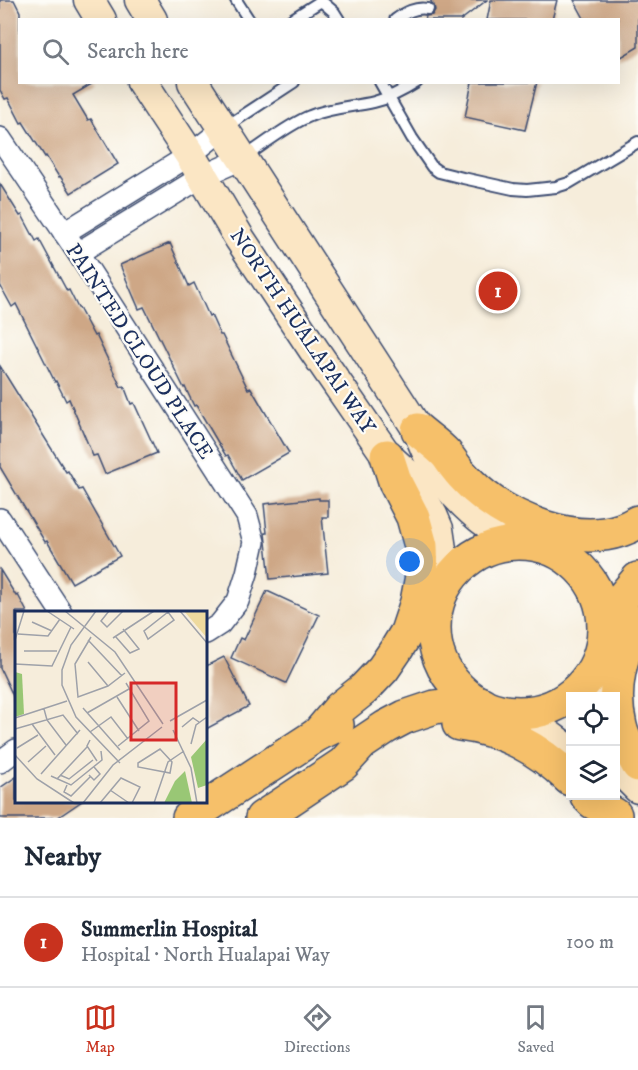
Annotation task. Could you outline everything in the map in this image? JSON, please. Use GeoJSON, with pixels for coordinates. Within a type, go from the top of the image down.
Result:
{"type":"FeatureCollection","features":[{"type":"Feature","properties":{"kind":"main road"},"geometry":{"type":"LineString","coordinates":[[89,0],[100,18]]}},
{"type":"Feature","properties":{"kind":"main road"},"geometry":{"type":"LineString","coordinates":[[140,0],[151,18]]}},
{"type":"Feature","properties":{"kind":"main road","name":"NORTH HUALAPAI WAY"},"geometry":{"type":"LineString","coordinates":[[143,84],[307,340],[387,456],[409,476],[438,529],[446,583]]}},
{"type":"Feature","properties":{"kind":"main road","name":"NORTH HUALAPAI WAY"},"geometry":{"type":"LineString","coordinates":[[194,84],[418,430],[432,462],[456,494],[479,517],[523,543]]}},
{"type":"Feature","properties":{"kind":"main road"},"geometry":{"type":"LineString","coordinates":[[418,430],[445,454],[458,471],[493,502],[532,522],[568,533],[601,534],[621,530],[638,522]]}},
{"type":"Feature","properties":{"kind":"main road"},"geometry":{"type":"LineString","coordinates":[[318,734],[340,708],[364,689],[383,669],[407,632],[417,602],[423,576],[421,546],[413,517],[396,484],[387,456]]}},
{"type":"Feature","properties":{"kind":"main road"},"geometry":{"type":"LineString","coordinates":[[557,551],[614,551],[638,541]]}},
{"type":"Feature","properties":{"kind":"main road"},"geometry":{"type":"LineString","coordinates":[[262,818],[343,764],[362,743],[405,717],[435,707],[456,704],[497,708],[528,712],[558,703],[572,695],[583,684],[597,682],[604,642],[603,611],[592,582],[582,569],[557,551],[523,543],[495,546],[467,560],[446,583],[435,613],[435,644],[440,659],[447,673],[469,696],[497,708],[547,734],[566,748]]}},
{"type":"Feature","properties":{"kind":"main road"},"geometry":{"type":"LineString","coordinates":[[604,633],[623,597],[638,579]]}},
{"type":"Feature","properties":{"kind":"main road"},"geometry":{"type":"LineString","coordinates":[[638,622],[622,658],[616,693],[620,727],[627,746],[638,765]]}},
{"type":"Feature","properties":{"kind":"main road"},"geometry":{"type":"LineString","coordinates":[[189,818],[318,734],[347,721],[372,704],[395,686],[412,666],[434,628]]}},
{"type":"Feature","properties":{"kind":"main road"},"geometry":{"type":"LineString","coordinates":[[343,764],[370,755],[414,730],[455,723],[489,729],[516,740],[545,756],[566,775]]}},
{"type":"Feature","properties":{"kind":"main road"},"geometry":{"type":"LineString","coordinates":[[620,766],[638,788]]}},
{"type":"Feature","properties":{"kind":"main road"},"geometry":{"type":"LineString","coordinates":[[591,800],[613,809]]}},
{"type":"Feature","properties":{"kind":"street"},"geometry":{"type":"LineString","coordinates":[[78,253],[196,166],[223,129]]}},
{"type":"Feature","properties":{"kind":"street","name":"PAINTED CLOUD PLACE"},"geometry":{"type":"LineString","coordinates":[[0,138],[78,253],[247,516],[254,542],[248,573],[238,601],[219,624],[207,632]]}},
{"type":"Feature","properties":{"kind":"street"},"geometry":{"type":"LineString","coordinates":[[64,233],[196,166],[242,159]]}},
{"type":"Feature","properties":{"kind":"street"},"geometry":{"type":"LineString","coordinates":[[0,519],[60,611]]}},
{"type":"Feature","properties":{"kind":"street"},"geometry":{"type":"LineString","coordinates":[[0,762],[15,751]]}},
{"type":"Feature","properties":{"kind":"lane"},"geometry":{"type":"LineString","coordinates":[[236,0],[248,18]]}},
{"type":"Feature","properties":{"kind":"lane"},"geometry":{"type":"LineString","coordinates":[[294,18],[321,0],[338,18]]}},
{"type":"Feature","properties":{"kind":"lane"},"geometry":{"type":"LineString","coordinates":[[398,18],[411,10],[428,9]]}},
{"type":"Feature","properties":{"kind":"lane"},"geometry":{"type":"LineString","coordinates":[[223,129],[291,84]]}},
{"type":"Feature","properties":{"kind":"lane"},"geometry":{"type":"LineString","coordinates":[[381,84],[412,138],[439,172],[513,189],[542,189],[569,183],[638,142]]}},
{"type":"Feature","properties":{"kind":"lane"},"geometry":{"type":"LineString","coordinates":[[242,159],[309,116],[331,109],[375,102],[413,84]]}},
{"type":"Feature","properties":{"kind":"building"},"geometry":{"type":"Polygon","coordinates":[[[0,0],[14,0],[20,12],[20,18],[18,18],[18,84],[92,84],[73,95],[88,120],[91,119],[118,164],[71,193],[23,122],[21,123],[8,98],[5,99],[0,90],[0,0]]]}},
{"type":"Feature","properties":{"kind":"building"},"geometry":{"type":"Polygon","coordinates":[[[431,0],[487,0],[464,18],[426,18],[432,15],[435,10],[431,0]]]}},
{"type":"Feature","properties":{"kind":"building"},"geometry":{"type":"Polygon","coordinates":[[[491,0],[557,0],[552,18],[487,18],[491,0]]]}},
{"type":"Feature","properties":{"kind":"building"},"geometry":{"type":"Polygon","coordinates":[[[574,0],[638,0],[638,47],[620,58],[620,18],[584,18],[574,0]]]}},
{"type":"Feature","properties":{"kind":"building"},"geometry":{"type":"Polygon","coordinates":[[[472,84],[536,84],[525,130],[465,117],[472,84]]]}},
{"type":"Feature","properties":{"kind":"building"},"geometry":{"type":"Polygon","coordinates":[[[0,184],[20,216],[22,215],[36,241],[39,239],[67,291],[69,290],[94,336],[96,335],[121,387],[124,386],[131,404],[134,403],[157,453],[105,474],[97,455],[93,456],[69,399],[66,401],[55,382],[16,304],[12,307],[0,285],[0,184]]]}},
{"type":"Feature","properties":{"kind":"building"},"geometry":{"type":"Polygon","coordinates":[[[170,243],[189,286],[194,283],[248,389],[251,388],[289,453],[242,480],[196,405],[194,406],[144,307],[139,309],[120,265],[170,243]]]}},
{"type":"Feature","properties":{"kind":"building"},"geometry":{"type":"Polygon","coordinates":[[[0,366],[66,472],[68,471],[79,490],[82,489],[120,556],[72,583],[0,467],[0,366]]]}},
{"type":"Feature","properties":{"kind":"building"},"geometry":{"type":"Polygon","coordinates":[[[319,498],[319,500],[328,500],[328,517],[322,517],[328,573],[270,579],[264,504],[319,498]]]}},
{"type":"Feature","properties":{"kind":"building"},"geometry":{"type":"Polygon","coordinates":[[[0,570],[26,611],[15,611],[15,700],[0,668],[0,570]]]}},
{"type":"Feature","properties":{"kind":"building"},"geometry":{"type":"Polygon","coordinates":[[[267,591],[319,615],[286,683],[231,658],[240,638],[244,640],[267,591]]]}},
{"type":"Feature","properties":{"kind":"building"},"geometry":{"type":"Polygon","coordinates":[[[224,657],[249,706],[207,728],[207,666],[224,657]]]}},
{"type":"Feature","properties":{"kind":"building"},"geometry":{"type":"Polygon","coordinates":[[[15,778],[15,803],[79,803],[57,818],[0,818],[0,788],[15,778]]]}},
{"type":"Feature","properties":{"kind":"place","name":"Summerlin Hospital"},"geometry":{"type":"Point","coordinates":[498,291]}}]}
